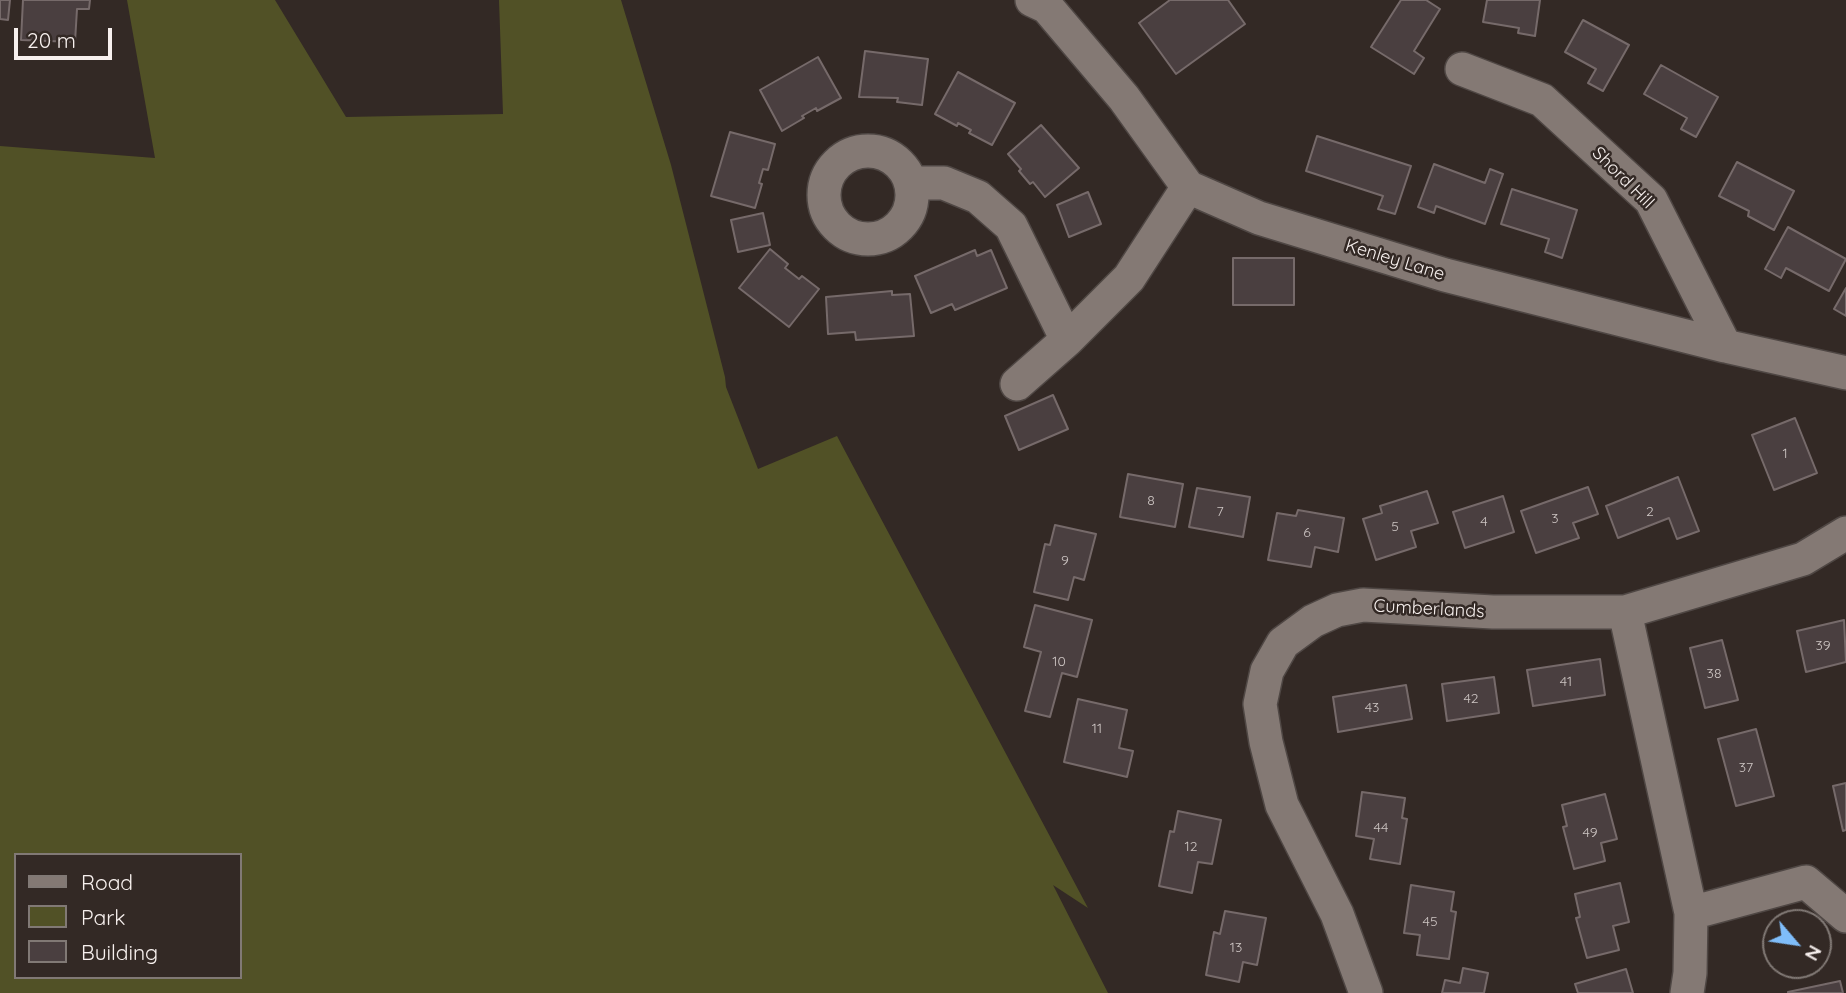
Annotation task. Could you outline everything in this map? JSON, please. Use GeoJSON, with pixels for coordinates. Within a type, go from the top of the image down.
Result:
{"type":"FeatureCollection","features":[{"type":"Feature","properties":{"kind":"street"},"geometry":{"type":"LineString","coordinates":[[1017,384],[1067,340],[1129,278],[1188,187],[1124,98],[1044,2]]}},
{"type":"Feature","properties":{"kind":"street","name":"Shord Hill"},"geometry":{"type":"LineString","coordinates":[[1462,69],[1542,100],[1651,200],[1725,346]]}},
{"type":"Feature","properties":{"kind":"street"},"geometry":{"type":"LineString","coordinates":[[912,183],[944,183],[978,197],[1010,226],[1067,340]]}},
{"type":"Feature","properties":{"kind":"street","name":"Kenley Lane"},"geometry":{"type":"LineString","coordinates":[[1188,187],[1259,218],[1445,275],[1725,346],[1846,373]]}},
{"type":"Feature","properties":{"kind":"street","name":"Cumberlands"},"geometry":{"type":"LineString","coordinates":[[1366,993],[1337,914],[1282,805],[1266,742],[1260,704],[1267,671],[1283,643],[1313,621],[1337,610],[1363,605],[1493,612],[1625,612],[1802,559],[1846,533]]}},
{"type":"Feature","properties":{"kind":"street"},"geometry":{"type":"LineString","coordinates":[[1625,612],[1691,913],[1687,993]]}},
{"type":"Feature","properties":{"kind":"street"},"geometry":{"type":"LineString","coordinates":[[1691,913],[1806,882],[1846,916]]}},
{"type":"Feature","properties":{"kind":"green space"},"geometry":{"type":"Polygon","coordinates":[[[127,0],[275,0],[346,117],[503,114],[499,0],[621,0],[671,165],[726,387],[758,469],[837,436],[1088,908],[1053,885],[1108,993],[0,993],[0,146],[155,158],[127,0]]]}},
{"type":"Feature","properties":{"kind":"building"},"geometry":{"type":"Polygon","coordinates":[[[0,0],[10,0],[8,20],[0,19],[0,0]]]}},
{"type":"Feature","properties":{"kind":"building"},"geometry":{"type":"Polygon","coordinates":[[[23,0],[90,0],[89,9],[77,9],[75,42],[21,40],[23,0]]]}},
{"type":"Feature","properties":{"kind":"building"},"geometry":{"type":"Polygon","coordinates":[[[1170,0],[1228,0],[1245,24],[1176,74],[1139,23],[1170,0]]]}},
{"type":"Feature","properties":{"kind":"building"},"geometry":{"type":"Polygon","coordinates":[[[1401,0],[1426,0],[1440,9],[1414,51],[1424,58],[1414,74],[1371,47],[1401,0]]]}},
{"type":"Feature","properties":{"kind":"building"},"geometry":{"type":"Polygon","coordinates":[[[1487,0],[1540,0],[1535,36],[1518,33],[1519,28],[1483,22],[1487,0]]]}},
{"type":"Feature","properties":{"kind":"building"},"geometry":{"type":"Polygon","coordinates":[[[1583,20],[1629,45],[1603,91],[1588,83],[1596,69],[1565,52],[1583,20]]]}},
{"type":"Feature","properties":{"kind":"building"},"geometry":{"type":"Polygon","coordinates":[[[865,51],[928,59],[922,105],[897,102],[898,98],[859,97],[865,51]]]}},
{"type":"Feature","properties":{"kind":"building"},"geometry":{"type":"Polygon","coordinates":[[[818,57],[841,98],[817,111],[816,108],[782,131],[760,90],[818,57]]]}},
{"type":"Feature","properties":{"kind":"building"},"geometry":{"type":"Polygon","coordinates":[[[1661,65],[1718,97],[1696,137],[1681,129],[1687,118],[1644,94],[1661,65]]]}},
{"type":"Feature","properties":{"kind":"building"},"geometry":{"type":"Polygon","coordinates":[[[958,72],[1015,103],[992,145],[969,133],[971,130],[935,114],[958,72]]]}},
{"type":"Feature","properties":{"kind":"building"},"geometry":{"type":"Polygon","coordinates":[[[1041,125],[1079,168],[1045,197],[1033,182],[1030,184],[1008,154],[1041,125]]]}},
{"type":"Feature","properties":{"kind":"building"},"geometry":{"type":"Polygon","coordinates":[[[730,132],[775,144],[768,170],[763,169],[755,208],[711,196],[730,132]]]}},
{"type":"Feature","properties":{"kind":"building"},"geometry":{"type":"Polygon","coordinates":[[[1317,136],[1411,166],[1395,214],[1378,209],[1383,196],[1306,171],[1317,136]]]}},
{"type":"Feature","properties":{"kind":"building"},"geometry":{"type":"Polygon","coordinates":[[[1737,162],[1794,191],[1774,230],[1748,216],[1749,211],[1719,196],[1737,162]]]}},
{"type":"Feature","properties":{"kind":"building"},"geometry":{"type":"Polygon","coordinates":[[[1434,164],[1485,183],[1490,169],[1503,174],[1485,224],[1436,206],[1434,213],[1418,207],[1434,164]]]}},
{"type":"Feature","properties":{"kind":"building"},"geometry":{"type":"Polygon","coordinates":[[[1512,189],[1577,210],[1562,258],[1545,252],[1549,239],[1501,224],[1512,189]]]}},
{"type":"Feature","properties":{"kind":"building"},"geometry":{"type":"Polygon","coordinates":[[[1088,192],[1101,224],[1069,237],[1057,205],[1088,192]]]}},
{"type":"Feature","properties":{"kind":"building"},"geometry":{"type":"Polygon","coordinates":[[[763,213],[770,245],[738,252],[731,220],[763,213]]]}},
{"type":"Feature","properties":{"kind":"building"},"geometry":{"type":"Polygon","coordinates":[[[1788,227],[1846,259],[1829,291],[1786,268],[1781,278],[1765,269],[1788,227]]]}},
{"type":"Feature","properties":{"kind":"building"},"geometry":{"type":"Polygon","coordinates":[[[770,249],[788,264],[785,268],[799,279],[802,276],[819,289],[789,327],[739,288],[770,249]]]}},
{"type":"Feature","properties":{"kind":"building"},"geometry":{"type":"Polygon","coordinates":[[[975,250],[977,256],[991,250],[1007,288],[955,310],[952,304],[931,313],[915,276],[975,250]]]}},
{"type":"Feature","properties":{"kind":"building"},"geometry":{"type":"Polygon","coordinates":[[[1233,258],[1294,258],[1294,305],[1233,305],[1233,258]]]}},
{"type":"Feature","properties":{"kind":"building"},"geometry":{"type":"Polygon","coordinates":[[[1846,288],[1846,316],[1834,309],[1846,288]]]}},
{"type":"Feature","properties":{"kind":"building"},"geometry":{"type":"Polygon","coordinates":[[[892,291],[892,295],[910,294],[914,336],[856,340],[855,332],[828,334],[826,297],[892,291]]]}},
{"type":"Feature","properties":{"kind":"building"},"geometry":{"type":"Polygon","coordinates":[[[1053,395],[1068,429],[1019,450],[1005,416],[1053,395]]]}},
{"type":"Feature","properties":{"kind":"building"},"geometry":{"type":"Polygon","coordinates":[[[1795,418],[1817,473],[1774,490],[1752,435],[1795,418]]]}},
{"type":"Feature","properties":{"kind":"building"},"geometry":{"type":"Polygon","coordinates":[[[1128,474],[1183,484],[1175,527],[1120,517],[1128,474]]]}},
{"type":"Feature","properties":{"kind":"building"},"geometry":{"type":"Polygon","coordinates":[[[1678,477],[1699,531],[1677,539],[1669,518],[1618,538],[1606,506],[1678,477]]]}},
{"type":"Feature","properties":{"kind":"building"},"geometry":{"type":"Polygon","coordinates":[[[1588,487],[1598,514],[1573,523],[1579,538],[1536,553],[1521,511],[1588,487]]]}},
{"type":"Feature","properties":{"kind":"building"},"geometry":{"type":"Polygon","coordinates":[[[1197,488],[1250,497],[1243,537],[1189,527],[1197,488]]]}},
{"type":"Feature","properties":{"kind":"building"},"geometry":{"type":"Polygon","coordinates":[[[1427,491],[1438,523],[1411,531],[1416,547],[1376,560],[1363,519],[1382,513],[1380,506],[1427,491]]]}},
{"type":"Feature","properties":{"kind":"building"},"geometry":{"type":"Polygon","coordinates":[[[1503,496],[1514,532],[1465,548],[1453,512],[1503,496]]]}},
{"type":"Feature","properties":{"kind":"building"},"geometry":{"type":"Polygon","coordinates":[[[1298,510],[1344,518],[1338,552],[1315,547],[1311,567],[1268,560],[1277,513],[1296,516],[1298,510]]]}},
{"type":"Feature","properties":{"kind":"building"},"geometry":{"type":"Polygon","coordinates":[[[1055,525],[1096,534],[1084,580],[1074,577],[1068,600],[1034,592],[1045,544],[1050,545],[1055,525]]]}},
{"type":"Feature","properties":{"kind":"building"},"geometry":{"type":"Polygon","coordinates":[[[1035,605],[1092,620],[1077,677],[1062,673],[1050,717],[1025,711],[1041,652],[1024,647],[1035,605]]]}},
{"type":"Feature","properties":{"kind":"building"},"geometry":{"type":"Polygon","coordinates":[[[1844,620],[1846,662],[1806,672],[1797,631],[1844,620]]]}},
{"type":"Feature","properties":{"kind":"building"},"geometry":{"type":"Polygon","coordinates":[[[1722,640],[1738,700],[1705,708],[1690,648],[1722,640]]]}},
{"type":"Feature","properties":{"kind":"building"},"geometry":{"type":"Polygon","coordinates":[[[1600,659],[1605,695],[1533,706],[1527,670],[1600,659]]]}},
{"type":"Feature","properties":{"kind":"building"},"geometry":{"type":"Polygon","coordinates":[[[1494,677],[1499,713],[1447,721],[1442,684],[1494,677]]]}},
{"type":"Feature","properties":{"kind":"building"},"geometry":{"type":"Polygon","coordinates":[[[1406,685],[1412,719],[1338,732],[1333,697],[1406,685]]]}},
{"type":"Feature","properties":{"kind":"building"},"geometry":{"type":"Polygon","coordinates":[[[1078,699],[1127,710],[1119,748],[1133,751],[1127,777],[1064,762],[1078,699]]]}},
{"type":"Feature","properties":{"kind":"building"},"geometry":{"type":"Polygon","coordinates":[[[1756,729],[1774,796],[1736,806],[1718,739],[1756,729]]]}},
{"type":"Feature","properties":{"kind":"building"},"geometry":{"type":"Polygon","coordinates":[[[1846,783],[1846,830],[1843,831],[1833,786],[1846,783]]]}},
{"type":"Feature","properties":{"kind":"building"},"geometry":{"type":"Polygon","coordinates":[[[1362,792],[1405,798],[1402,818],[1407,819],[1400,864],[1370,859],[1374,839],[1356,836],[1362,792]]]}},
{"type":"Feature","properties":{"kind":"building"},"geometry":{"type":"Polygon","coordinates":[[[1605,794],[1617,839],[1601,843],[1605,861],[1574,869],[1563,827],[1567,826],[1562,805],[1605,794]]]}},
{"type":"Feature","properties":{"kind":"building"},"geometry":{"type":"Polygon","coordinates":[[[1178,811],[1221,820],[1212,864],[1198,862],[1192,893],[1159,886],[1170,831],[1174,832],[1178,811]]]}},
{"type":"Feature","properties":{"kind":"building"},"geometry":{"type":"Polygon","coordinates":[[[1620,883],[1629,922],[1613,926],[1619,950],[1587,958],[1576,918],[1580,917],[1575,894],[1620,883]]]}},
{"type":"Feature","properties":{"kind":"building"},"geometry":{"type":"Polygon","coordinates":[[[1411,885],[1454,892],[1451,911],[1456,912],[1449,959],[1417,955],[1420,935],[1404,933],[1411,885]]]}},
{"type":"Feature","properties":{"kind":"building"},"geometry":{"type":"Polygon","coordinates":[[[1225,911],[1266,918],[1257,965],[1243,962],[1239,982],[1206,975],[1214,932],[1220,934],[1225,911]]]}},
{"type":"Feature","properties":{"kind":"building"},"geometry":{"type":"Polygon","coordinates":[[[1463,968],[1488,973],[1484,993],[1442,993],[1445,980],[1460,983],[1463,968]]]}},
{"type":"Feature","properties":{"kind":"building"},"geometry":{"type":"Polygon","coordinates":[[[1626,969],[1633,993],[1578,993],[1575,984],[1626,969]]]}},
{"type":"Feature","properties":{"kind":"building"},"geometry":{"type":"Polygon","coordinates":[[[1840,981],[1843,993],[1788,993],[1788,992],[1840,981]]]}}]}
